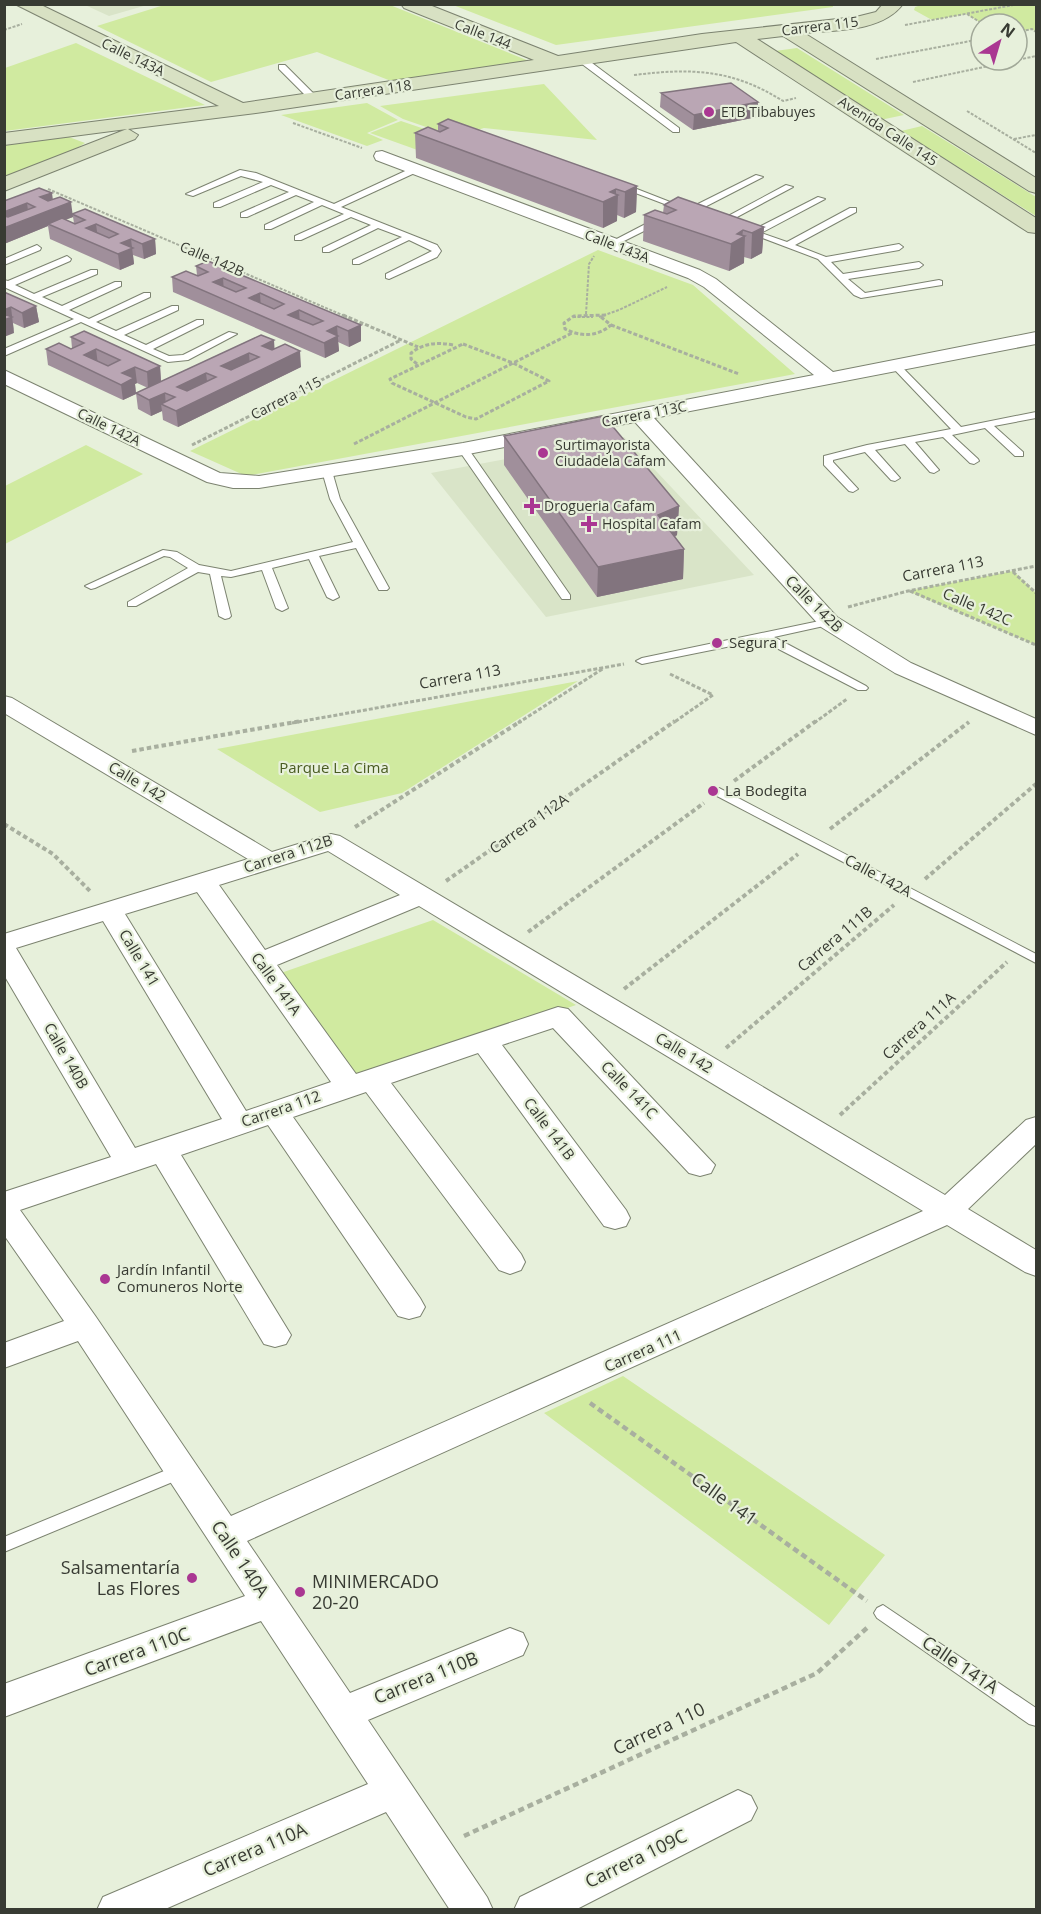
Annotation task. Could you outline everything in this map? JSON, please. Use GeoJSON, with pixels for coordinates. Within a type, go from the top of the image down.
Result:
{"type":"FeatureCollection","features":[{"type":"Feature","properties":{"kind":"main road","name":"Calle 143A"},"geometry":{"type":"LineString","coordinates":[[24,4],[246,108]]}},
{"type":"Feature","properties":{"kind":"main road","name":"Calle 144"},"geometry":{"type":"LineString","coordinates":[[410,4],[557,63]]}},
{"type":"Feature","properties":{"kind":"main road","name":"Carrera 115"},"geometry":{"type":"LineString","coordinates":[[740,36],[873,19],[887,12],[891,5]]}},
{"type":"Feature","properties":{"kind":"main road","name":"Avenida Calle 145"},"geometry":{"type":"LineString","coordinates":[[786,30],[1036,187]]}},
{"type":"Feature","properties":{"kind":"main road","name":"Carrera 118"},"geometry":{"type":"LineString","coordinates":[[4,139],[314,99],[740,36]]}},
{"type":"Feature","properties":{"kind":"main road","name":"Avenida Calle 145"},"geometry":{"type":"LineString","coordinates":[[740,36],[1036,227]]}},
{"type":"Feature","properties":{"kind":"main road"},"geometry":{"type":"LineString","coordinates":[[14,181],[171,118]]}},
{"type":"Feature","properties":{"kind":"main road"},"geometry":{"type":"LineString","coordinates":[[884,128],[907,121],[927,119]]}},
{"type":"Feature","properties":{"kind":"main road"},"geometry":{"type":"LineString","coordinates":[[83,129],[101,135],[104,140],[103,145]]}},
{"type":"Feature","properties":{"kind":"street","name":"Calle 143A"},"geometry":{"type":"LineString","coordinates":[[382,156],[694,274],[710,283],[829,378]]}},
{"type":"Feature","properties":{"kind":"street","name":"Carrera 113C"},"geometry":{"type":"LineString","coordinates":[[214,478],[233,482],[259,482],[463,449],[1036,338]]}},
{"type":"Feature","properties":{"kind":"street","name":"Calle 142A"},"geometry":{"type":"LineString","coordinates":[[4,376],[214,478]]}},
{"type":"Feature","properties":{"kind":"street","name":"Calle 142B"},"geometry":{"type":"LineString","coordinates":[[640,415],[825,618],[849,638],[896,663],[1036,728]]}},
{"type":"Feature","properties":{"kind":"street","name":"Calle 142"},"geometry":{"type":"LineString","coordinates":[[4,703],[269,861]]}},
{"type":"Feature","properties":{"kind":"street","name":"Calle 142"},"geometry":{"type":"LineString","coordinates":[[331,842],[1036,1264]]}},
{"type":"Feature","properties":{"kind":"street","name":"Carrera 112B"},"geometry":{"type":"LineString","coordinates":[[4,943],[331,842]]}},
{"type":"Feature","properties":{"kind":"street","name":"Calle 141A"},"geometry":{"type":"LineString","coordinates":[[203,882],[260,962],[510,1262]]}},
{"type":"Feature","properties":{"kind":"street"},"geometry":{"type":"LineString","coordinates":[[260,962],[421,896]]}},
{"type":"Feature","properties":{"kind":"street","name":"Calle 141"},"geometry":{"type":"LineString","coordinates":[[110,910],[239,1123]]}},
{"type":"Feature","properties":{"kind":"street","name":"Calle 140B"},"geometry":{"type":"LineString","coordinates":[[4,951],[128,1161]]}},
{"type":"Feature","properties":{"kind":"street","name":"Carrera 112"},"geometry":{"type":"LineString","coordinates":[[4,1204],[558,1016]]}},
{"type":"Feature","properties":{"kind":"street","name":"Calle 141C"},"geometry":{"type":"LineString","coordinates":[[558,1016],[700,1165]]}},
{"type":"Feature","properties":{"kind":"street","name":"Calle 141B"},"geometry":{"type":"LineString","coordinates":[[484,1041],[615,1218]]}},
{"type":"Feature","properties":{"kind":"street"},"geometry":{"type":"LineString","coordinates":[[274,1112],[409,1307]]}},
{"type":"Feature","properties":{"kind":"street","name":"Carrera 111"},"geometry":{"type":"LineString","coordinates":[[224,1535],[919,1227],[947,1211],[1036,1127]]}},
{"type":"Feature","properties":{"kind":"street"},"geometry":{"type":"LineString","coordinates":[[162,1149],[275,1335]]}},
{"type":"Feature","properties":{"kind":"street","name":"Calle 140A"},"geometry":{"type":"LineString","coordinates":[[4,1211],[85,1326],[473,1910]]}},
{"type":"Feature","properties":{"kind":"street"},"geometry":{"type":"LineString","coordinates":[[4,1356],[85,1326]]}},
{"type":"Feature","properties":{"kind":"street","name":"Carrera 110C"},"geometry":{"type":"LineString","coordinates":[[4,1701],[269,1603]]}},
{"type":"Feature","properties":{"kind":"street","name":"Carrera 110B"},"geometry":{"type":"LineString","coordinates":[[342,1713],[510,1644]]}},
{"type":"Feature","properties":{"kind":"street","name":"Carrera 110A"},"geometry":{"type":"LineString","coordinates":[[117,1910],[393,1791]]}},
{"type":"Feature","properties":{"kind":"street","name":"Carrera 109C"},"geometry":{"type":"LineString","coordinates":[[534,1910],[738,1808]]}},
{"type":"Feature","properties":{"kind":"lane"},"geometry":{"type":"LineString","coordinates":[[581,59],[676,130]]}},
{"type":"Feature","properties":{"kind":"lane"},"geometry":{"type":"LineString","coordinates":[[282,68],[314,99]]}},
{"type":"Feature","properties":{"kind":"lane"},"geometry":{"type":"LineString","coordinates":[[334,207],[416,169]]}},
{"type":"Feature","properties":{"kind":"lane"},"geometry":{"type":"LineString","coordinates":[[190,194],[240,173],[253,175],[409,237],[437,251],[434,255],[389,276]]}},
{"type":"Feature","properties":{"kind":"lane"},"geometry":{"type":"LineString","coordinates":[[611,244],[759,177]]}},
{"type":"Feature","properties":{"kind":"lane"},"geometry":{"type":"LineString","coordinates":[[217,205],[271,182]]}},
{"type":"Feature","properties":{"kind":"lane"},"geometry":{"type":"LineString","coordinates":[[616,184],[701,215]]}},
{"type":"Feature","properties":{"kind":"lane"},"geometry":{"type":"LineString","coordinates":[[721,222],[789,187]]}},
{"type":"Feature","properties":{"kind":"lane"},"geometry":{"type":"LineString","coordinates":[[244,215],[296,192]]}},
{"type":"Feature","properties":{"kind":"lane"},"geometry":{"type":"LineString","coordinates":[[754,233],[820,199]]}},
{"type":"Feature","properties":{"kind":"lane"},"geometry":{"type":"LineString","coordinates":[[268,227],[322,202]]}},
{"type":"Feature","properties":{"kind":"lane"},"geometry":{"type":"LineString","coordinates":[[788,245],[854,210]]}},
{"type":"Feature","properties":{"kind":"lane"},"geometry":{"type":"LineString","coordinates":[[298,238],[351,214]]}},
{"type":"Feature","properties":{"kind":"lane"},"geometry":{"type":"LineString","coordinates":[[711,219],[732,226]]}},
{"type":"Feature","properties":{"kind":"lane"},"geometry":{"type":"LineString","coordinates":[[326,249],[378,225]]}},
{"type":"Feature","properties":{"kind":"lane"},"geometry":{"type":"LineString","coordinates":[[743,230],[826,260],[857,293],[864,296],[939,282]]}},
{"type":"Feature","properties":{"kind":"lane"},"geometry":{"type":"LineString","coordinates":[[356,261],[409,237]]}},
{"type":"Feature","properties":{"kind":"lane"},"geometry":{"type":"LineString","coordinates":[[826,260],[898,247]]}},
{"type":"Feature","properties":{"kind":"lane"},"geometry":{"type":"LineString","coordinates":[[4,262],[37,248]]}},
{"type":"Feature","properties":{"kind":"lane"},"geometry":{"type":"LineString","coordinates":[[6,284],[67,259]]}},
{"type":"Feature","properties":{"kind":"lane"},"geometry":{"type":"LineString","coordinates":[[843,277],[919,265]]}},
{"type":"Feature","properties":{"kind":"lane"},"geometry":{"type":"LineString","coordinates":[[34,297],[94,272]]}},
{"type":"Feature","properties":{"kind":"lane"},"geometry":{"type":"LineString","coordinates":[[6,284],[168,359],[178,361],[232,334]]}},
{"type":"Feature","properties":{"kind":"lane"},"geometry":{"type":"LineString","coordinates":[[61,310],[118,284]]}},
{"type":"Feature","properties":{"kind":"lane"},"geometry":{"type":"LineString","coordinates":[[4,353],[147,295]]}},
{"type":"Feature","properties":{"kind":"lane"},"geometry":{"type":"LineString","coordinates":[[116,335],[175,308]]}},
{"type":"Feature","properties":{"kind":"lane"},"geometry":{"type":"LineString","coordinates":[[145,349],[200,322]]}},
{"type":"Feature","properties":{"kind":"lane"},"geometry":{"type":"LineString","coordinates":[[895,366],[958,430]]}},
{"type":"Feature","properties":{"kind":"lane"},"geometry":{"type":"LineString","coordinates":[[853,489],[828,463],[828,458],[906,440],[1034,418]]}},
{"type":"Feature","properties":{"kind":"lane"},"geometry":{"type":"LineString","coordinates":[[987,425],[1019,454]]}},
{"type":"Feature","properties":{"kind":"lane"},"geometry":{"type":"LineString","coordinates":[[945,433],[974,461]]}},
{"type":"Feature","properties":{"kind":"lane"},"geometry":{"type":"LineString","coordinates":[[906,440],[934,470]]}},
{"type":"Feature","properties":{"kind":"lane"},"geometry":{"type":"LineString","coordinates":[[867,448],[895,478]]}},
{"type":"Feature","properties":{"kind":"lane"},"geometry":{"type":"LineString","coordinates":[[463,449],[566,597]]}},
{"type":"Feature","properties":{"kind":"lane"},"geometry":{"type":"LineString","coordinates":[[327,471],[335,499],[383,588]]}},
{"type":"Feature","properties":{"kind":"lane"},"geometry":{"type":"LineString","coordinates":[[92,586],[163,554],[173,554],[196,568],[231,574],[358,544]]}},
{"type":"Feature","properties":{"kind":"lane"},"geometry":{"type":"LineString","coordinates":[[313,555],[333,597]]}},
{"type":"Feature","properties":{"kind":"lane"},"geometry":{"type":"LineString","coordinates":[[266,566],[282,608]]}},
{"type":"Feature","properties":{"kind":"lane"},"geometry":{"type":"LineString","coordinates":[[132,604],[196,568]]}},
{"type":"Feature","properties":{"kind":"lane"},"geometry":{"type":"LineString","coordinates":[[215,573],[225,616]]}},
{"type":"Feature","properties":{"kind":"lane"},"geometry":{"type":"LineString","coordinates":[[642,661],[765,637],[825,618]]}},
{"type":"Feature","properties":{"kind":"lane"},"geometry":{"type":"LineString","coordinates":[[765,637],[862,688]]}},
{"type":"Feature","properties":{"kind":"lane","name":"Calle 142A"},"geometry":{"type":"LineString","coordinates":[[719,792],[1036,959]]}},
{"type":"Feature","properties":{"kind":"lane"},"geometry":{"type":"LineString","coordinates":[[4,1545],[181,1471]]}},
{"type":"Feature","properties":{"kind":"lane","name":"Calle 141A"},"geometry":{"type":"LineString","coordinates":[[883,1613],[1036,1718]]}},
{"type":"Feature","properties":{"kind":"path"},"geometry":{"type":"LineString","coordinates":[[896,26],[1019,4]]}},
{"type":"Feature","properties":{"kind":"path"},"geometry":{"type":"LineString","coordinates":[[870,60],[969,41]]}},
{"type":"Feature","properties":{"kind":"path"},"geometry":{"type":"LineString","coordinates":[[909,83],[1036,56]]}},
{"type":"Feature","properties":{"kind":"path"},"geometry":{"type":"LineString","coordinates":[[607,79],[694,69],[713,71],[753,82],[783,101],[804,97]]}},
{"type":"Feature","properties":{"kind":"path"},"geometry":{"type":"LineString","coordinates":[[246,108],[382,156]]}},
{"type":"Feature","properties":{"kind":"path"},"geometry":{"type":"LineString","coordinates":[[967,111],[1036,153]]}},
{"type":"Feature","properties":{"kind":"path"},"geometry":{"type":"LineString","coordinates":[[1014,139],[1036,135]]}},
{"type":"Feature","properties":{"kind":"path","name":"Calle 142B"},"geometry":{"type":"LineString","coordinates":[[14,181],[418,347]]}},
{"type":"Feature","properties":{"kind":"path"},"geometry":{"type":"LineString","coordinates":[[586,314],[589,264],[592,258],[611,244]]}},
{"type":"Feature","properties":{"kind":"path"},"geometry":{"type":"LineString","coordinates":[[601,317],[694,274]]}},
{"type":"Feature","properties":{"kind":"path"},"geometry":{"type":"LineString","coordinates":[[611,325],[605,332],[595,335],[572,333],[565,329],[564,323],[569,318],[586,314],[601,317],[611,325],[776,388]]}},
{"type":"Feature","properties":{"kind":"path"},"geometry":{"type":"LineString","coordinates":[[327,471],[328,462],[336,453],[572,333]]}},
{"type":"Feature","properties":{"kind":"path","name":"Carrera 115"},"geometry":{"type":"LineString","coordinates":[[170,456],[401,340]]}},
{"type":"Feature","properties":{"kind":"path"},"geometry":{"type":"LineString","coordinates":[[417,364],[411,359],[411,353],[418,347],[442,343],[471,346],[549,381],[476,418],[435,403],[392,383],[390,379],[454,346]]}},
{"type":"Feature","properties":{"kind":"path","name":"Carrera 113"},"geometry":{"type":"LineString","coordinates":[[825,618],[908,591],[1036,566]]}},
{"type":"Feature","properties":{"kind":"path"},"geometry":{"type":"LineString","coordinates":[[1012,571],[1036,593]]}},
{"type":"Feature","properties":{"kind":"path","name":"Calle 142C"},"geometry":{"type":"LineString","coordinates":[[908,591],[1036,645]]}},
{"type":"Feature","properties":{"kind":"path","name":"Carrera 113"},"geometry":{"type":"LineString","coordinates":[[96,757],[642,661]]}},
{"type":"Feature","properties":{"kind":"path","name":"Carrera 112A"},"geometry":{"type":"LineString","coordinates":[[421,896],[713,695],[642,661]]}},
{"type":"Feature","properties":{"kind":"path","name":"Carrera 112B"},"geometry":{"type":"LineString","coordinates":[[331,842],[606,667]]}},
{"type":"Feature","properties":{"kind":"path","name":"Carrera 111B"},"geometry":{"type":"LineString","coordinates":[[705,1066],[1036,784]]}},
{"type":"Feature","properties":{"kind":"path"},"geometry":{"type":"LineString","coordinates":[[4,824],[53,855],[110,910]]}},
{"type":"Feature","properties":{"kind":"path","name":"Carrera 111A"},"geometry":{"type":"LineString","coordinates":[[819,1134],[1020,950]]}},
{"type":"Feature","properties":{"kind":"path","name":"Calle 141"},"geometry":{"type":"LineString","coordinates":[[566,1385],[883,1613]]}},
{"type":"Feature","properties":{"kind":"path","name":"Carrera 110"},"geometry":{"type":"LineString","coordinates":[[433,1851],[817,1672],[883,1613]]}},
{"type":"Feature","properties":{"kind":"shaded area"},"geometry":{"type":"Polygon","coordinates":[[[85,5],[147,5],[109,16],[85,5]]]}},
{"type":"Feature","properties":{"kind":"shaded area","name":"Hospital Cafam"},"geometry":{"type":"Polygon","coordinates":[[[624,437],[754,575],[546,617],[431,473],[624,437]]]}},
{"type":"Feature","properties":{"kind":"green space"},"geometry":{"type":"Polygon","coordinates":[[[832,4],[833,7],[556,45],[453,5],[832,4]]]}},
{"type":"Feature","properties":{"kind":"green space"},"geometry":{"type":"Polygon","coordinates":[[[164,5],[390,5],[529,61],[391,81],[317,52],[211,82],[97,26],[164,5]]]}},
{"type":"Feature","properties":{"kind":"green space"},"geometry":{"type":"Polygon","coordinates":[[[921,5],[1036,5],[1036,32],[1029,30],[1029,12],[969,12],[969,16],[966,14],[932,20],[914,10],[915,7],[921,5]]]}},
{"type":"Feature","properties":{"kind":"green space"},"geometry":{"type":"Polygon","coordinates":[[[76,43],[205,105],[5,131],[5,68],[76,43]]]}},
{"type":"Feature","properties":{"kind":"green space"},"geometry":{"type":"Polygon","coordinates":[[[797,48],[904,115],[880,120],[775,51],[797,48]]]}},
{"type":"Feature","properties":{"kind":"green space"},"geometry":{"type":"Polygon","coordinates":[[[544,84],[597,140],[484,128],[455,137],[403,119],[380,106],[544,84]]]}},
{"type":"Feature","properties":{"kind":"green space"},"geometry":{"type":"Polygon","coordinates":[[[367,103],[398,120],[367,133],[383,140],[367,146],[281,115],[367,103]]]}},
{"type":"Feature","properties":{"kind":"green space"},"geometry":{"type":"Polygon","coordinates":[[[401,121],[454,139],[423,152],[370,133],[401,121]]]}},
{"type":"Feature","properties":{"kind":"green space"},"geometry":{"type":"Polygon","coordinates":[[[922,126],[1036,197],[1036,216],[901,131],[922,126]]]}},
{"type":"Feature","properties":{"kind":"green space"},"geometry":{"type":"Polygon","coordinates":[[[69,137],[85,143],[5,177],[4,145],[69,137]]]}},
{"type":"Feature","properties":{"kind":"green space"},"geometry":{"type":"Polygon","coordinates":[[[598,250],[693,285],[795,374],[246,476],[190,451],[598,250]]]}},
{"type":"Feature","properties":{"kind":"green space"},"geometry":{"type":"Polygon","coordinates":[[[86,445],[143,474],[5,544],[5,486],[86,445]]]}},
{"type":"Feature","properties":{"kind":"green space"},"geometry":{"type":"Polygon","coordinates":[[[1013,571],[1036,593],[1036,645],[908,591],[1013,571]]]}},
{"type":"Feature","properties":{"kind":"green space","name":"Parque La Cima"},"geometry":{"type":"Polygon","coordinates":[[[578,681],[402,793],[320,812],[217,749],[578,681]]]}},
{"type":"Feature","properties":{"kind":"green space"},"geometry":{"type":"Polygon","coordinates":[[[433,920],[576,1005],[361,1080],[278,974],[433,920]]]}},
{"type":"Feature","properties":{"kind":"green space"},"geometry":{"type":"Polygon","coordinates":[[[623,1376],[885,1555],[829,1625],[544,1413],[623,1376]]]}},
{"type":"Feature","properties":{"kind":"building"},"geometry":{"type":"Polygon","coordinates":[[[731,83],[758,102],[694,115],[661,93],[731,83]]]}},
{"type":"Feature","properties":{"kind":"building"},"geometry":{"type":"Polygon","coordinates":[[[448,119],[637,186],[625,192],[616,189],[610,192],[618,195],[603,202],[415,133],[428,127],[440,132],[448,128],[438,124],[448,119]]]}},
{"type":"Feature","properties":{"kind":"building"},"geometry":{"type":"Polygon","coordinates":[[[39,188],[52,193],[40,197],[48,201],[60,197],[71,202],[4,228],[4,216],[8,217],[35,207],[27,203],[4,212],[4,201],[39,188]]]}},
{"type":"Feature","properties":{"kind":"building"},"geometry":{"type":"Polygon","coordinates":[[[678,197],[764,227],[752,233],[743,230],[737,234],[745,236],[731,244],[644,215],[655,210],[667,214],[676,210],[664,205],[678,197]]]}},
{"type":"Feature","properties":{"kind":"building"},"geometry":{"type":"Polygon","coordinates":[[[85,209],[155,239],[142,244],[131,239],[121,243],[133,248],[118,254],[48,224],[62,218],[75,224],[85,220],[72,214],[85,209]],[[96,224],[86,228],[109,238],[118,234],[96,224]]]}},
{"type":"Feature","properties":{"kind":"building"},"geometry":{"type":"Polygon","coordinates":[[[208,261],[361,325],[348,331],[337,326],[327,331],[338,336],[324,343],[172,277],[186,271],[198,276],[208,272],[196,266],[208,261]],[[223,278],[213,282],[236,292],[246,288],[223,278]],[[260,293],[249,298],[274,309],[284,304],[260,293]],[[299,310],[288,315],[313,325],[323,321],[299,310]]]}},
{"type":"Feature","properties":{"kind":"building"},"geometry":{"type":"Polygon","coordinates":[[[4,292],[36,306],[22,313],[11,307],[4,310],[4,292]]]}},
{"type":"Feature","properties":{"kind":"building"},"geometry":{"type":"Polygon","coordinates":[[[4,314],[12,317],[4,320],[4,314]]]}},
{"type":"Feature","properties":{"kind":"building"},"geometry":{"type":"Polygon","coordinates":[[[84,331],[160,366],[147,372],[135,367],[122,373],[134,378],[121,385],[46,349],[59,343],[71,349],[84,343],[71,337],[84,331]],[[96,349],[84,355],[108,366],[120,360],[96,349]]]}},
{"type":"Feature","properties":{"kind":"building"},"geometry":{"type":"Polygon","coordinates":[[[261,335],[274,340],[262,346],[272,350],[285,344],[300,351],[176,411],[161,404],[175,397],[165,393],[149,400],[136,393],[261,335]],[[249,353],[221,366],[231,370],[259,357],[249,353]],[[206,373],[177,387],[187,391],[216,377],[206,373]]]}},
{"type":"Feature","properties":{"kind":"building"},"geometry":{"type":"Polygon","coordinates":[[[604,416],[679,506],[658,515],[684,549],[598,567],[504,436],[604,416]]]}},
{"type":"Feature","properties":{"kind":"place","name":"ETB Tibabuyes"},"geometry":{"type":"Point","coordinates":[709,112]}},
{"type":"Feature","properties":{"kind":"place","name":"Surtimayorista Ciudadela Cafam"},"geometry":{"type":"Point","coordinates":[543,453]}},
{"type":"Feature","properties":{"kind":"place","name":"Drogueria Cafam"},"geometry":{"type":"Point","coordinates":[532,506]}},
{"type":"Feature","properties":{"kind":"place","name":"Hospital Cafam"},"geometry":{"type":"Point","coordinates":[589,524]}},
{"type":"Feature","properties":{"kind":"place","name":"Segura r"},"geometry":{"type":"Point","coordinates":[717,643]}},
{"type":"Feature","properties":{"kind":"place","name":"La Bodegita"},"geometry":{"type":"Point","coordinates":[713,791]}},
{"type":"Feature","properties":{"kind":"place","name":"Jardín Infantil Comuneros Norte"},"geometry":{"type":"Point","coordinates":[105,1279]}},
{"type":"Feature","properties":{"kind":"place","name":"Salsamentaría Las Flores"},"geometry":{"type":"Point","coordinates":[192,1578]}},
{"type":"Feature","properties":{"kind":"place","name":"MINIMERCADO 20-20"},"geometry":{"type":"Point","coordinates":[300,1592]}}]}
